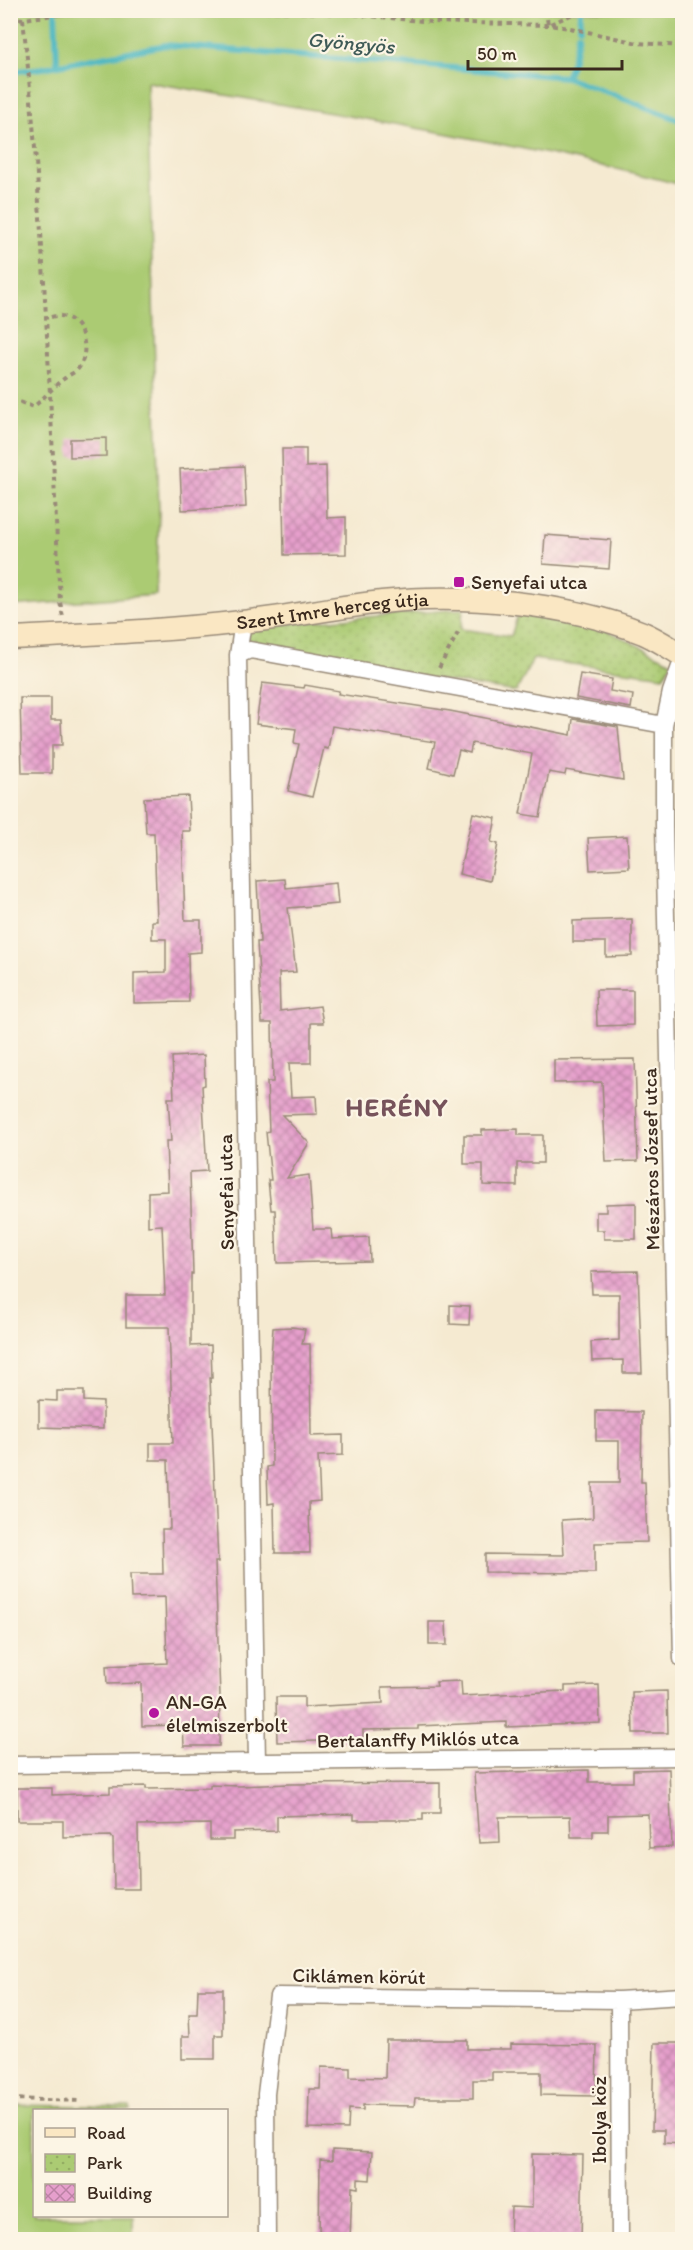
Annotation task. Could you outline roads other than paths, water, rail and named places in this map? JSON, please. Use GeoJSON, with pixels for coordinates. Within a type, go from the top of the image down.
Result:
{"type":"FeatureCollection","features":[{"type":"Feature","properties":{"kind":"main road","name":"Szent Imre herceg útja"},"geometry":{"type":"LineString","coordinates":[[10,638],[243,622],[384,602],[471,600],[552,607],[591,615],[645,634],[682,655]]}},
{"type":"Feature","properties":{"kind":"street","name":"Senyefai utca"},"geometry":{"type":"LineString","coordinates":[[243,622],[238,655],[257,1762]]}},
{"type":"Feature","properties":{"kind":"street","name":"Szent Imre herceg útja"},"geometry":{"type":"LineString","coordinates":[[238,655],[250,650],[664,725]]}},
{"type":"Feature","properties":{"kind":"street","name":"Mészáros József utca"},"geometry":{"type":"LineString","coordinates":[[682,661],[671,692],[664,725],[682,1659]]}},
{"type":"Feature","properties":{"kind":"street","name":"Bertalanffy Miklós utca"},"geometry":{"type":"LineString","coordinates":[[10,1766],[682,1757]]}},
{"type":"Feature","properties":{"kind":"street","name":"Ciklámen körút"},"geometry":{"type":"LineString","coordinates":[[267,2240],[266,2094],[278,1996],[619,2000],[682,1996]]}},
{"type":"Feature","properties":{"kind":"street","name":"Ibolya köz"},"geometry":{"type":"LineString","coordinates":[[619,2000],[620,2240]]}},
{"type":"Feature","properties":{"kind":"waterway"},"geometry":{"type":"LineString","coordinates":[[55,10],[57,65]]}},
{"type":"Feature","properties":{"kind":"waterway"},"geometry":{"type":"LineString","coordinates":[[580,27],[581,13]]}},
{"type":"Feature","properties":{"kind":"waterway"},"geometry":{"type":"LineString","coordinates":[[566,77],[578,34]]}},
{"type":"Feature","properties":{"kind":"waterway","name":"Gyöngyös"},"geometry":{"type":"LineString","coordinates":[[10,72],[166,45],[566,77],[682,121]]}},
{"type":"Feature","properties":{"kind":"place","name":"Senyefai utca"},"geometry":{"type":"Point","coordinates":[459,582]}},
{"type":"Feature","properties":{"kind":"place","name":"AN-GA élelmiszerbolt"},"geometry":{"type":"Point","coordinates":[154,1713]}},
{"type":"Feature","properties":{"kind":"district","name":"HERÉNY"},"geometry":{"type":"Point","coordinates":[397,1107]}}]}
